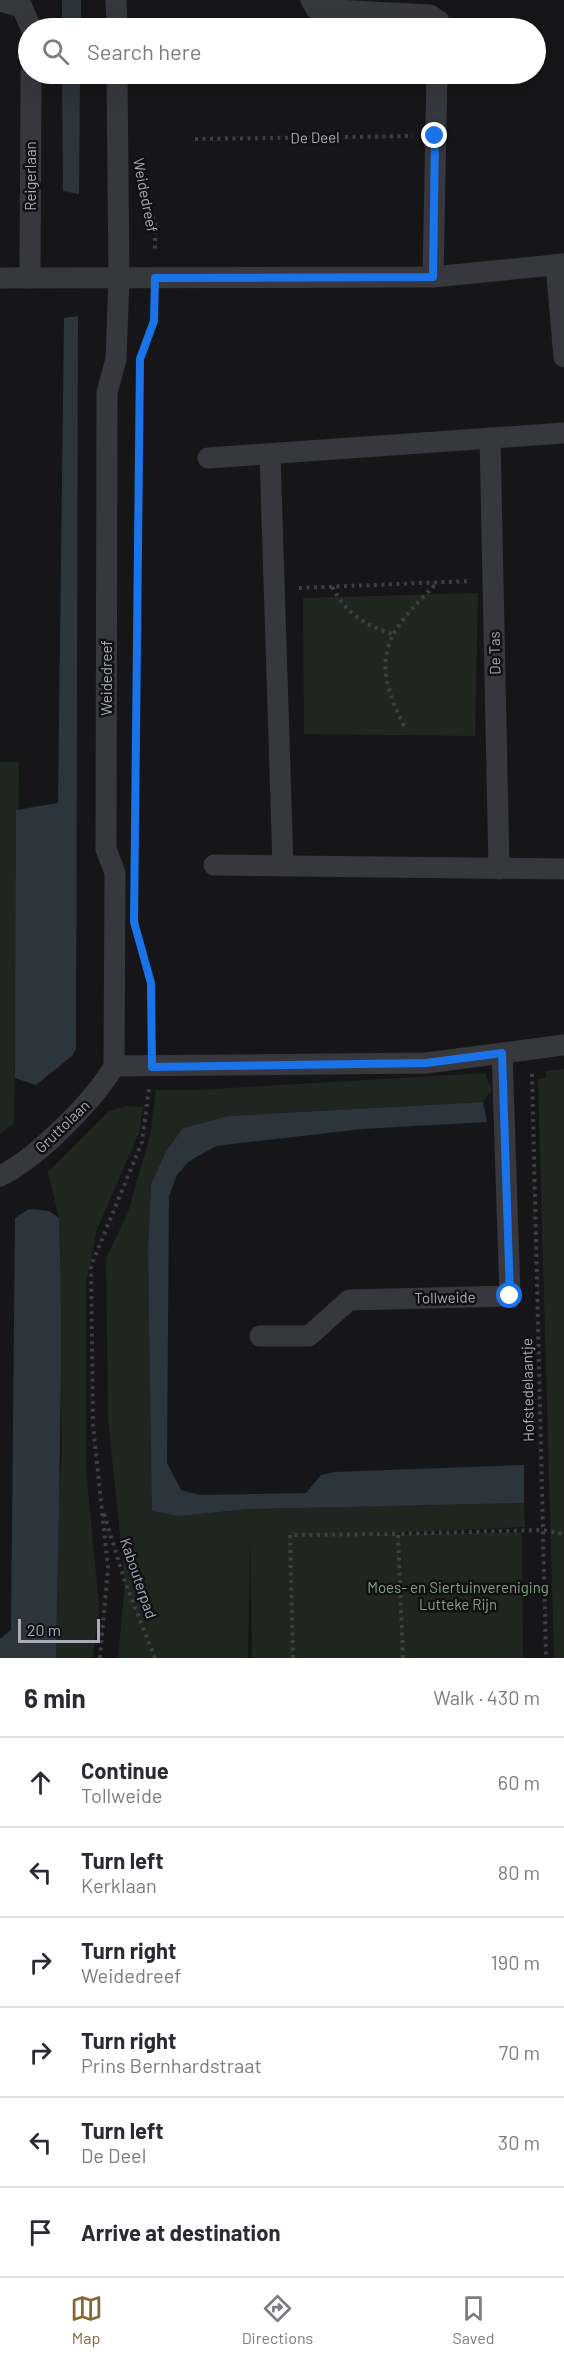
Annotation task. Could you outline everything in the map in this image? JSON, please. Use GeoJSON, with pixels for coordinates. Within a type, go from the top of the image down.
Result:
{"type":"FeatureCollection","features":[{"type":"Feature","properties":{"kind":"street"},"geometry":{"type":"LineString","coordinates":[[116,0],[117,18]]}},
{"type":"Feature","properties":{"kind":"street"},"geometry":{"type":"LineString","coordinates":[[311,0],[316,9],[430,15],[434,18]]}},
{"type":"Feature","properties":{"kind":"street"},"geometry":{"type":"LineString","coordinates":[[0,1],[22,7],[27,18]]}},
{"type":"Feature","properties":{"kind":"street","name":"Reigerlaan"},"geometry":{"type":"LineString","coordinates":[[30,278],[31,84]]}},
{"type":"Feature","properties":{"kind":"street","name":"Weidedreef"},"geometry":{"type":"LineString","coordinates":[[114,1066],[115,873],[106,849],[107,405],[116,358],[119,279],[117,84]]}},
{"type":"Feature","properties":{"kind":"street"},"geometry":{"type":"LineString","coordinates":[[433,277],[437,84]]}},
{"type":"Feature","properties":{"kind":"street"},"geometry":{"type":"LineString","coordinates":[[0,278],[433,277],[560,265],[564,357]]}},
{"type":"Feature","properties":{"kind":"street"},"geometry":{"type":"LineString","coordinates":[[208,458],[564,433]]}},
{"type":"Feature","properties":{"kind":"street","name":"De Tas"},"geometry":{"type":"LineString","coordinates":[[490,438],[499,868]]}},
{"type":"Feature","properties":{"kind":"street"},"geometry":{"type":"LineString","coordinates":[[270,454],[283,866]]}},
{"type":"Feature","properties":{"kind":"street"},"geometry":{"type":"LineString","coordinates":[[214,866],[564,869]]}},
{"type":"Feature","properties":{"kind":"street"},"geometry":{"type":"LineString","coordinates":[[114,1066],[426,1063],[564,1045]]}},
{"type":"Feature","properties":{"kind":"street","name":"Tollweide"},"geometry":{"type":"LineString","coordinates":[[260,1336],[309,1336],[349,1300],[510,1296],[502,1053]]}},
{"type":"Feature","properties":{"kind":"street","name":"Gruttolaan"},"geometry":{"type":"LineString","coordinates":[[0,1176],[20,1165],[102,1088],[114,1066]]}},
{"type":"Feature","properties":{"kind":"path","name":"De Deel"},"geometry":{"type":"LineString","coordinates":[[195,139],[435,136]]}},
{"type":"Feature","properties":{"kind":"path","name":"Weidedreef"},"geometry":{"type":"LineString","coordinates":[[140,359],[154,321],[155,278],[155,224],[143,184]]}},
{"type":"Feature","properties":{"kind":"path","name":"Weidedreef"},"geometry":{"type":"LineString","coordinates":[[134,862],[140,371]]}},
{"type":"Feature","properties":{"kind":"path"},"geometry":{"type":"LineString","coordinates":[[274,589],[493,580]]}},
{"type":"Feature","properties":{"kind":"path"},"geometry":{"type":"LineString","coordinates":[[404,726],[389,696],[384,663],[392,634],[406,614],[438,582]]}},
{"type":"Feature","properties":{"kind":"path"},"geometry":{"type":"LineString","coordinates":[[332,587],[344,608],[372,627],[392,634]]}},
{"type":"Feature","properties":{"kind":"path"},"geometry":{"type":"LineString","coordinates":[[100,1658],[108,1568],[93,1425],[91,1266],[142,1142],[152,1067],[151,983],[139,942]]}},
{"type":"Feature","properties":{"kind":"path","name":"Hofstedelaantje"},"geometry":{"type":"LineString","coordinates":[[531,1049],[546,1658]]}},
{"type":"Feature","properties":{"kind":"path","name":"Kabouterpad"},"geometry":{"type":"LineString","coordinates":[[101,1505],[125,1582],[155,1658]]}},
{"type":"Feature","properties":{"kind":"path"},"geometry":{"type":"LineString","coordinates":[[293,1658],[290,1535],[542,1530],[564,1534]]}},
{"type":"Feature","properties":{"kind":"path"},"geometry":{"type":"LineString","coordinates":[[398,1534],[403,1658]]}},
{"type":"Feature","properties":{"kind":"green space"},"geometry":{"type":"Polygon","coordinates":[[[478,593],[475,736],[304,734],[303,598],[478,593]]]}},
{"type":"Feature","properties":{"kind":"green space"},"geometry":{"type":"Polygon","coordinates":[[[0,762],[19,762],[14,1123],[0,1134],[0,762]]]}},
{"type":"Feature","properties":{"kind":"green space"},"geometry":{"type":"Polygon","coordinates":[[[564,1069],[564,1658],[554,1658],[538,1079],[546,1078],[546,1071],[564,1069]]]}},
{"type":"Feature","properties":{"kind":"green space","name":"Moes- en Siertuinvereniging Lutteke Rijn"},"geometry":{"type":"Polygon","coordinates":[[[485,1073],[492,1090],[483,1102],[228,1116],[183,1128],[166,1151],[151,1184],[148,1249],[153,1490],[180,1516],[249,1509],[524,1503],[525,1527],[368,1534],[522,1533],[523,1658],[252,1658],[250,1537],[248,1658],[118,1658],[125,1582],[108,1419],[106,1259],[128,1212],[150,1136],[156,1090],[194,1090],[485,1073]]]}},
{"type":"Feature","properties":{"kind":"green space"},"geometry":{"type":"Polygon","coordinates":[[[126,1106],[143,1107],[139,1133],[97,1229],[86,1283],[86,1470],[99,1605],[93,1658],[56,1658],[57,1517],[62,1455],[60,1246],[59,1218],[48,1172],[109,1111],[126,1106]]]}},
{"type":"Feature","properties":{"kind":"shaded area"},"geometry":{"type":"Polygon","coordinates":[[[62,0],[81,0],[81,18],[62,18],[62,0]]]}},
{"type":"Feature","properties":{"kind":"shaded area"},"geometry":{"type":"Polygon","coordinates":[[[62,84],[80,84],[79,194],[63,191],[62,84]]]}},
{"type":"Feature","properties":{"kind":"shaded area"},"geometry":{"type":"Polygon","coordinates":[[[78,316],[76,1049],[72,1056],[36,1085],[15,1078],[16,810],[58,803],[64,318],[78,316]]]}},
{"type":"Feature","properties":{"kind":"shaded area"},"geometry":{"type":"Polygon","coordinates":[[[483,1102],[487,1122],[362,1129],[216,1146],[188,1162],[177,1175],[169,1196],[167,1463],[181,1490],[200,1495],[306,1493],[321,1475],[335,1472],[524,1465],[524,1503],[249,1509],[180,1516],[152,1511],[148,1249],[151,1184],[166,1151],[183,1128],[228,1116],[483,1102]]]}},
{"type":"Feature","properties":{"kind":"shaded area"},"geometry":{"type":"Polygon","coordinates":[[[29,1209],[49,1211],[59,1218],[61,1383],[56,1658],[0,1658],[0,1639],[11,1630],[15,1218],[29,1209]]]}},
{"type":"Feature","properties":{"kind":"route"},"geometry":{"type":"LineString","coordinates":[[435,136],[433,277],[155,278],[154,321],[140,359],[134,922],[151,983],[152,1067],[426,1063],[502,1053],[510,1296]]}}]}
